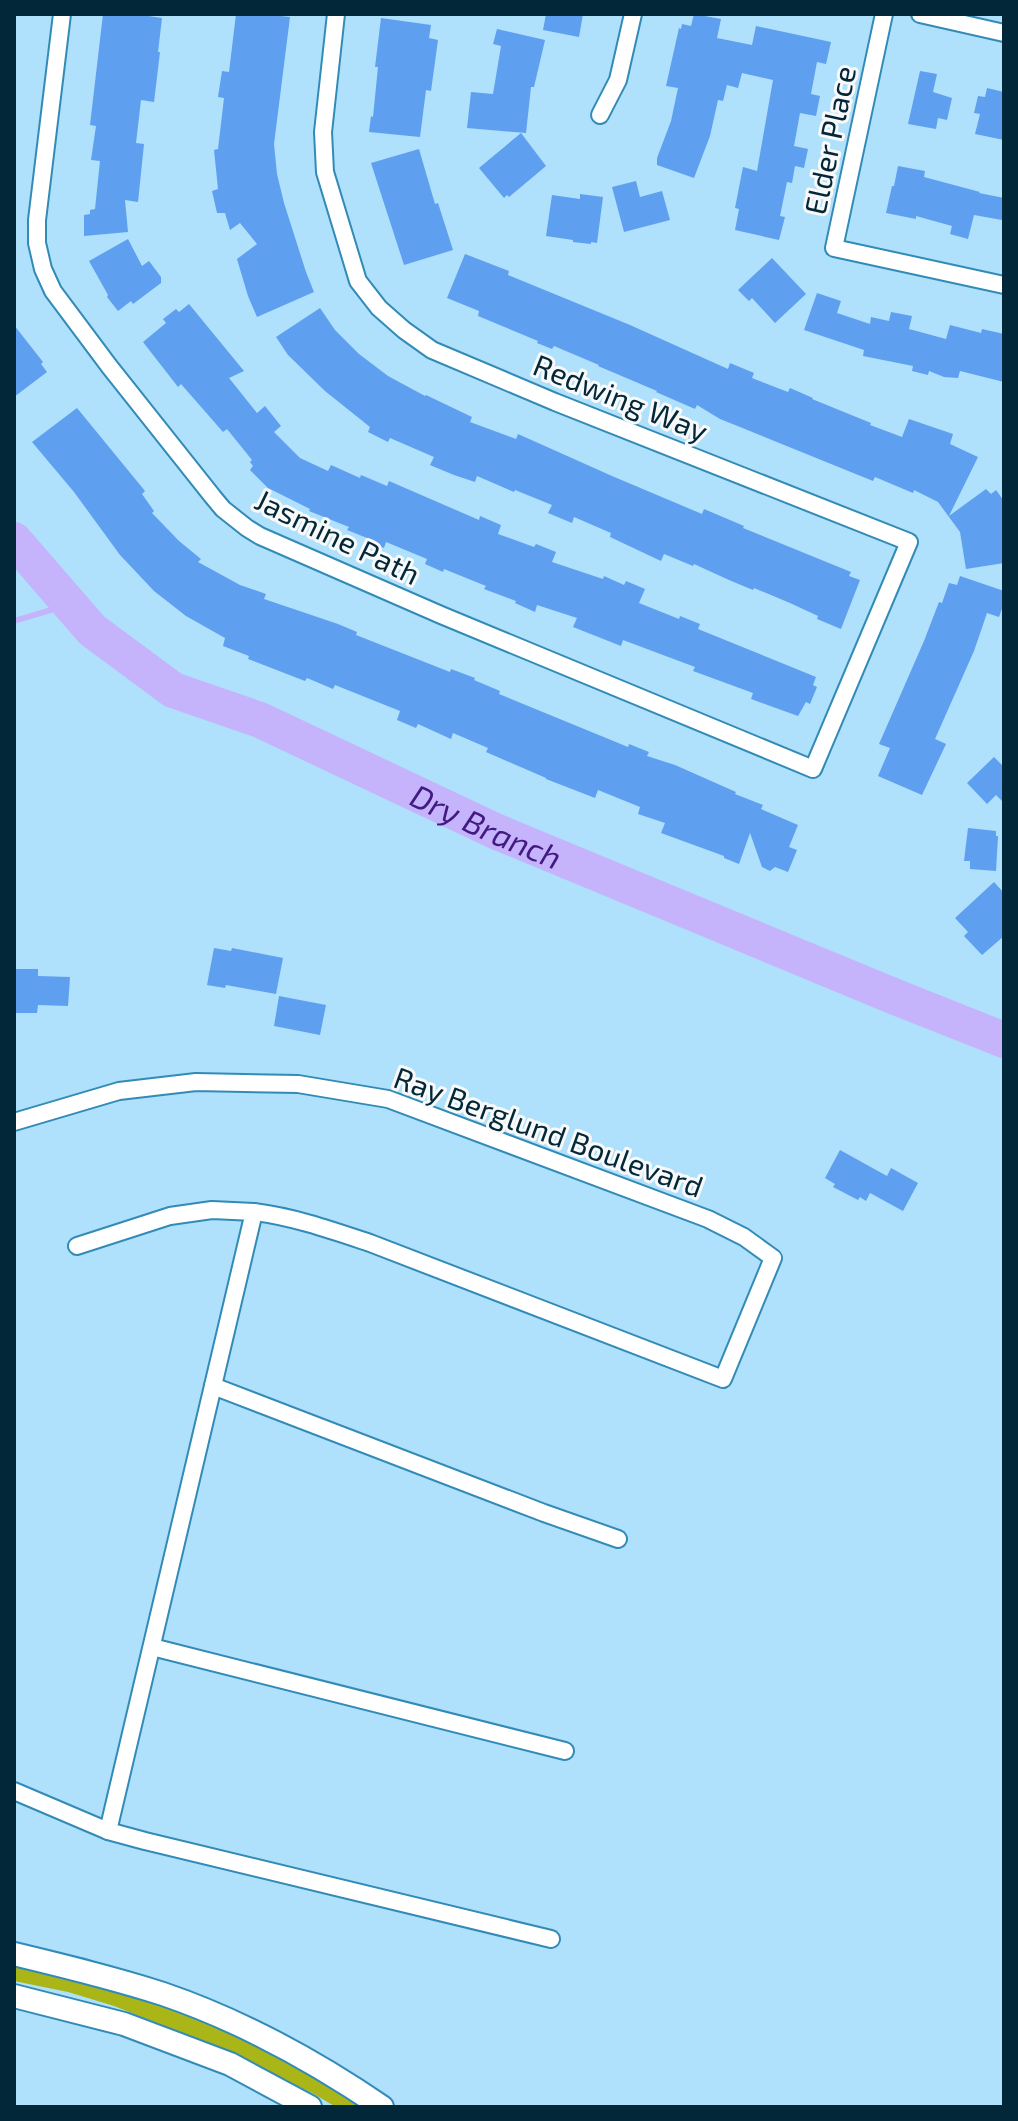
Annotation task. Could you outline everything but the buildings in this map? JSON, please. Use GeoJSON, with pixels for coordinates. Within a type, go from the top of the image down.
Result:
{"type":"FeatureCollection","features":[{"type":"Feature","properties":{"kind":"street","name":"Jasmine Path"},"geometry":{"type":"LineString","coordinates":[[62,14],[37,220],[37,243],[43,269],[53,291],[99,354],[223,509],[247,528],[274,542],[455,621],[813,769]]}},
{"type":"Feature","properties":{"kind":"street","name":"Redwing Way"},"geometry":{"type":"LineString","coordinates":[[336,14],[323,132],[325,172],[358,281],[395,323],[432,350],[909,542],[813,769]]}},
{"type":"Feature","properties":{"kind":"street"},"geometry":{"type":"LineString","coordinates":[[600,115],[618,80],[633,14]]}},
{"type":"Feature","properties":{"kind":"street","name":"Elder Place"},"geometry":{"type":"LineString","coordinates":[[884,14],[834,248],[1004,285]]}},
{"type":"Feature","properties":{"kind":"street"},"geometry":{"type":"LineString","coordinates":[[920,14],[1004,33]]}},
{"type":"Feature","properties":{"kind":"street","name":"Ray Berglund Boulevard"},"geometry":{"type":"LineString","coordinates":[[14,1122],[119,1091],[196,1082],[298,1084],[388,1099],[708,1219],[744,1237],[773,1258],[723,1379],[370,1243],[294,1219],[254,1212]]}},
{"type":"Feature","properties":{"kind":"street"},"geometry":{"type":"LineString","coordinates":[[77,1246],[170,1216],[212,1210],[254,1212],[108,1831]]}},
{"type":"Feature","properties":{"kind":"street"},"geometry":{"type":"LineString","coordinates":[[213,1386],[618,1539]]}},
{"type":"Feature","properties":{"kind":"street"},"geometry":{"type":"LineString","coordinates":[[152,1647],[565,1751]]}},
{"type":"Feature","properties":{"kind":"street"},"geometry":{"type":"LineString","coordinates":[[14,1791],[108,1831],[551,1939]]}},
{"type":"Feature","properties":{"kind":"street"},"geometry":{"type":"LineString","coordinates":[[14,1954],[164,1994],[217,2015],[297,2055],[382,2107]]}},
{"type":"Feature","properties":{"kind":"street"},"geometry":{"type":"LineString","coordinates":[[14,1996],[124,2024],[230,2064],[310,2107]]}},
{"type":"Feature","properties":{"kind":"green space"},"geometry":{"type":"Polygon","coordinates":[[[14,1963],[159,2003],[231,2032],[364,2107],[336,2107],[203,2041],[114,2006],[68,1992],[14,1981],[14,1963]]]}},
{"type":"Feature","properties":{"kind":"waterway","name":"Dry Branch"},"geometry":{"type":"LineString","coordinates":[[14,540],[92,630],[173,690],[260,720],[495,831],[1004,1040]]}},
{"type":"Feature","properties":{"kind":"waterway"},"geometry":{"type":"LineString","coordinates":[[14,621],[71,604]]}}]}
